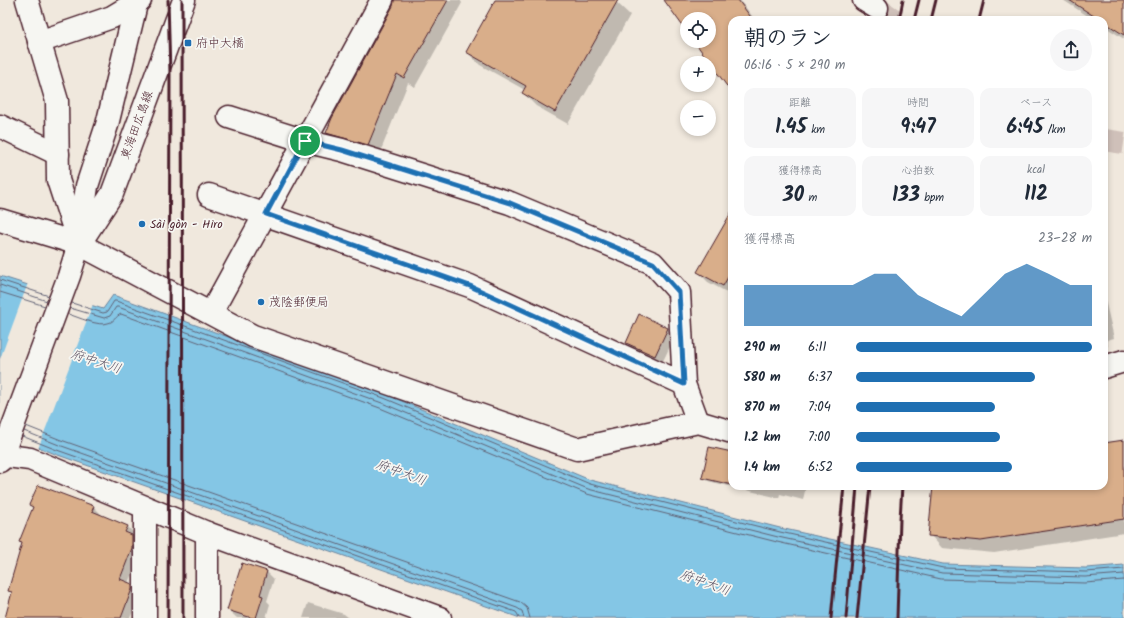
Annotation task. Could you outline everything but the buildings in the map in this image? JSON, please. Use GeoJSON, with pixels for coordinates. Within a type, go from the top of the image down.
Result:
{"type":"FeatureCollection","features":[{"type":"Feature","properties":{"kind":"street"},"geometry":{"type":"LineString","coordinates":[[27,0],[57,101],[58,180],[79,244]]}},
{"type":"Feature","properties":{"kind":"street","name":"東海田広島線"},"geometry":{"type":"LineString","coordinates":[[79,244],[112,194],[184,0]]}},
{"type":"Feature","properties":{"kind":"street"},"geometry":{"type":"LineString","coordinates":[[211,313],[382,0]]}},
{"type":"Feature","properties":{"kind":"street"},"geometry":{"type":"LineString","coordinates":[[39,42],[112,17],[138,1]]}},
{"type":"Feature","properties":{"kind":"street","name":"東海田広島線"},"geometry":{"type":"LineString","coordinates":[[2,453],[69,276],[79,244],[87,186],[107,125],[138,1]]}},
{"type":"Feature","properties":{"kind":"street"},"geometry":{"type":"LineString","coordinates":[[229,116],[305,141],[342,150],[510,203],[653,263],[679,292],[684,384],[698,422]]}},
{"type":"Feature","properties":{"kind":"street"},"geometry":{"type":"LineString","coordinates":[[0,126],[58,154]]}},
{"type":"Feature","properties":{"kind":"street"},"geometry":{"type":"LineString","coordinates":[[209,195],[470,286],[684,384]]}},
{"type":"Feature","properties":{"kind":"street"},"geometry":{"type":"LineString","coordinates":[[0,220],[79,244],[253,336],[577,449],[698,422],[728,431]]}},
{"type":"Feature","properties":{"kind":"street"},"geometry":{"type":"LineString","coordinates":[[1108,366],[1124,361]]}},
{"type":"Feature","properties":{"kind":"street"},"geometry":{"type":"LineString","coordinates":[[2,453],[30,459],[144,508],[395,610],[440,618]]}},
{"type":"Feature","properties":{"kind":"street"},"geometry":{"type":"LineString","coordinates":[[144,508],[145,618]]}},
{"type":"Feature","properties":{"kind":"street"},"geometry":{"type":"LineString","coordinates":[[207,533],[207,618]]}},
{"type":"Feature","properties":{"kind":"water","name":"府中大川"},"geometry":{"type":"Polygon","coordinates":[[[0,276],[103,309],[113,295],[385,394],[590,480],[780,528],[943,564],[1086,568],[1124,565],[1124,618],[520,618],[55,454],[0,431],[0,276]]]}},
{"type":"Feature","properties":{"kind":"pier"},"geometry":{"type":"Polygon","coordinates":[[[28,283],[93,304],[38,449],[0,434],[0,359],[28,283]]]}},
{"type":"Feature","properties":{"kind":"tunnel"},"geometry":{"type":"LineString","coordinates":[[877,8],[889,16]]}},
{"type":"Feature","properties":{"kind":"tunnel"},"geometry":{"type":"LineString","coordinates":[[1108,141],[1124,143]]}},
{"type":"Feature","properties":{"kind":"railway"},"geometry":{"type":"LineString","coordinates":[[168,0],[170,74],[168,618]]}},
{"type":"Feature","properties":{"kind":"railway"},"geometry":{"type":"LineString","coordinates":[[182,0],[183,618]]}},
{"type":"Feature","properties":{"kind":"railway"},"geometry":{"type":"LineString","coordinates":[[900,16],[903,0]]}},
{"type":"Feature","properties":{"kind":"railway"},"geometry":{"type":"LineString","coordinates":[[915,16],[919,0]]}},
{"type":"Feature","properties":{"kind":"railway"},"geometry":{"type":"LineString","coordinates":[[932,16],[936,0]]}},
{"type":"Feature","properties":{"kind":"railway"},"geometry":{"type":"LineString","coordinates":[[980,16],[984,0]]}},
{"type":"Feature","properties":{"kind":"railway"},"geometry":{"type":"LineString","coordinates":[[831,618],[844,490]]}},
{"type":"Feature","properties":{"kind":"railway"},"geometry":{"type":"LineString","coordinates":[[846,618],[857,490]]}},
{"type":"Feature","properties":{"kind":"railway"},"geometry":{"type":"LineString","coordinates":[[857,618],[870,490]]}},
{"type":"Feature","properties":{"kind":"railway"},"geometry":{"type":"LineString","coordinates":[[897,618],[902,490]]}},
{"type":"Feature","properties":{"kind":"place","name":"府中大橋"},"geometry":{"type":"Point","coordinates":[188,43]}},
{"type":"Feature","properties":{"kind":"place","name":"Sài gòn - Hiro"},"geometry":{"type":"Point","coordinates":[142,224]}},
{"type":"Feature","properties":{"kind":"place","name":"茂陰郵便局"},"geometry":{"type":"Point","coordinates":[261,302]}},
{"type":"Feature","properties":{"kind":"route"},"geometry":{"type":"LineString","coordinates":[[305,141],[342,150],[510,203],[653,263],[679,292],[684,384],[470,286],[266,214],[305,141]]}}]}
